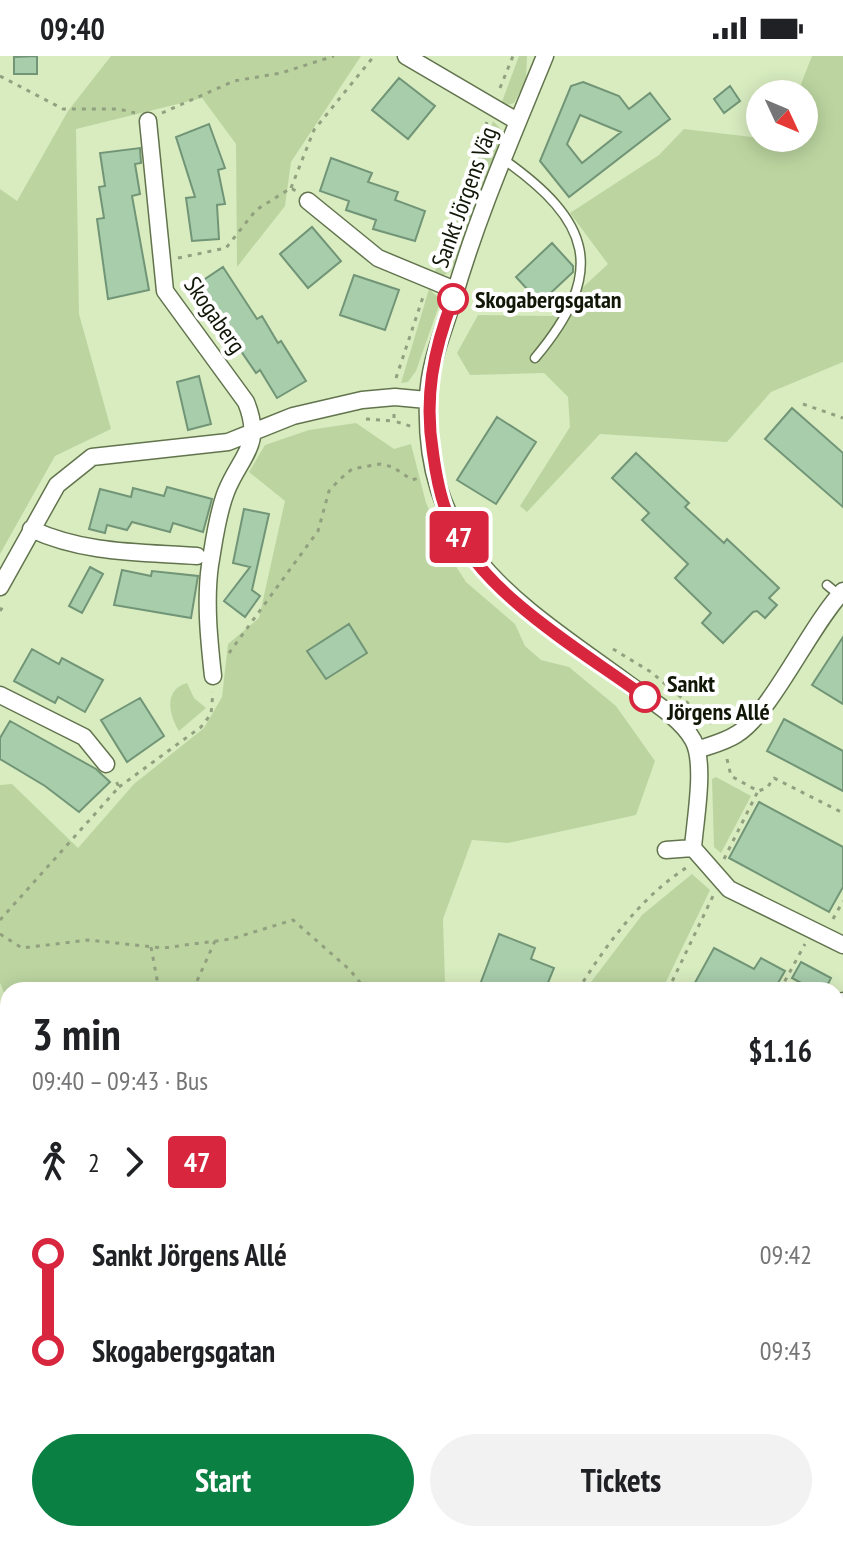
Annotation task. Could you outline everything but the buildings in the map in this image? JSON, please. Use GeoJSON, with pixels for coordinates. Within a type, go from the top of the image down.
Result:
{"type":"FeatureCollection","features":[{"type":"Feature","properties":{"kind":"street","name":"Sankt Jörgens Väg"},"geometry":{"type":"LineString","coordinates":[[406,56],[434,69],[517,121]]}},
{"type":"Feature","properties":{"kind":"street","name":"Sankt Jörgens Väg"},"geometry":{"type":"LineString","coordinates":[[545,56],[517,121],[438,340],[418,430],[436,472],[450,520],[480,566],[531,613],[680,726],[694,740],[697,750]]}},
{"type":"Feature","properties":{"kind":"street","name":"Skogaberg"},"geometry":{"type":"LineString","coordinates":[[148,121],[159,262],[171,303],[198,333],[246,402],[254,420],[253,434]]}},
{"type":"Feature","properties":{"kind":"street","name":"Sankt Jörgens Väg"},"geometry":{"type":"LineString","coordinates":[[308,201],[378,258],[455,290]]}},
{"type":"Feature","properties":{"kind":"street"},"geometry":{"type":"LineString","coordinates":[[4,592],[31,529],[57,485],[92,457],[123,451],[192,447],[253,434],[293,416],[362,400],[395,397],[427,400]]}},
{"type":"Feature","properties":{"kind":"street"},"geometry":{"type":"LineString","coordinates":[[213,676],[208,626],[210,570],[226,492],[247,459],[253,434]]}},
{"type":"Feature","properties":{"kind":"street"},"geometry":{"type":"LineString","coordinates":[[31,529],[94,550],[197,556]]}},
{"type":"Feature","properties":{"kind":"street"},"geometry":{"type":"LineString","coordinates":[[836,590],[748,724],[722,742],[697,750],[699,767],[693,848],[729,889],[843,945]]}},
{"type":"Feature","properties":{"kind":"street"},"geometry":{"type":"LineString","coordinates":[[0,695],[84,737],[106,764]]}},
{"type":"Feature","properties":{"kind":"street"},"geometry":{"type":"LineString","coordinates":[[666,850],[693,848]]}},
{"type":"Feature","properties":{"kind":"lane"},"geometry":{"type":"LineString","coordinates":[[503,159],[563,212],[582,248],[579,278],[568,309],[554,335],[535,358]]}},
{"type":"Feature","properties":{"kind":"path"},"geometry":{"type":"LineString","coordinates":[[0,76],[32,90],[51,105],[63,109],[119,109],[134,112],[148,121],[234,81],[281,73],[334,56]]}},
{"type":"Feature","properties":{"kind":"path"},"geometry":{"type":"LineString","coordinates":[[159,262],[226,248],[256,210],[291,188],[314,130],[374,56]]}},
{"type":"Feature","properties":{"kind":"path"},"geometry":{"type":"LineString","coordinates":[[394,421],[396,374],[513,56]]}},
{"type":"Feature","properties":{"kind":"path"},"geometry":{"type":"LineString","coordinates":[[291,188],[308,201]]}},
{"type":"Feature","properties":{"kind":"path"},"geometry":{"type":"LineString","coordinates":[[803,404],[843,418]]}},
{"type":"Feature","properties":{"kind":"path"},"geometry":{"type":"LineString","coordinates":[[358,417],[394,421],[418,430]]}},
{"type":"Feature","properties":{"kind":"path"},"geometry":{"type":"LineString","coordinates":[[0,920],[119,787],[208,719],[213,706],[213,676],[318,531],[329,491],[339,480],[352,469],[368,464],[393,467],[412,480],[421,478]]}},
{"type":"Feature","properties":{"kind":"path"},"geometry":{"type":"LineString","coordinates":[[0,611],[4,592]]}},
{"type":"Feature","properties":{"kind":"path"},"geometry":{"type":"LineString","coordinates":[[602,646],[623,653],[698,709],[717,728],[731,776],[758,791]]}},
{"type":"Feature","properties":{"kind":"path"},"geometry":{"type":"LineString","coordinates":[[106,764],[119,787]]}},
{"type":"Feature","properties":{"kind":"path"},"geometry":{"type":"LineString","coordinates":[[712,852],[723,862],[758,791],[767,788],[774,778],[843,813]]}},
{"type":"Feature","properties":{"kind":"path"},"geometry":{"type":"LineString","coordinates":[[583,982],[608,944],[635,913],[690,866]]}},
{"type":"Feature","properties":{"kind":"path"},"geometry":{"type":"LineString","coordinates":[[672,982],[715,891]]}},
{"type":"Feature","properties":{"kind":"path"},"geometry":{"type":"LineString","coordinates":[[0,934],[22,948],[88,940],[151,947],[215,941],[293,920],[360,982]]}},
{"type":"Feature","properties":{"kind":"path"},"geometry":{"type":"LineString","coordinates":[[197,982],[215,941]]}},
{"type":"Feature","properties":{"kind":"path"},"geometry":{"type":"LineString","coordinates":[[784,982],[807,941]]}},
{"type":"Feature","properties":{"kind":"path"},"geometry":{"type":"LineString","coordinates":[[151,947],[158,982]]}},
{"type":"Feature","properties":{"kind":"green space"},"geometry":{"type":"Polygon","coordinates":[[[111,56],[361,56],[291,162],[285,206],[237,267],[236,144],[202,98],[76,129],[79,314],[111,429],[55,456],[0,554],[0,189],[17,201],[68,111],[111,56]]]}},
{"type":"Feature","properties":{"kind":"green space"},"geometry":{"type":"Polygon","coordinates":[[[519,56],[527,56],[526,81],[514,103],[500,107],[519,56]]]}},
{"type":"Feature","properties":{"kind":"green space"},"geometry":{"type":"Polygon","coordinates":[[[812,56],[843,56],[843,362],[771,392],[727,442],[600,434],[527,512],[520,506],[570,427],[568,397],[544,373],[470,375],[457,353],[478,315],[552,316],[608,264],[570,213],[659,155],[684,129],[746,136],[746,152],[818,152],[818,80],[803,80],[812,56]]]}},
{"type":"Feature","properties":{"kind":"green space"},"geometry":{"type":"Polygon","coordinates":[[[493,121],[502,130],[500,144],[451,271],[441,277],[434,274],[493,121]]]}},
{"type":"Feature","properties":{"kind":"green space"},"geometry":{"type":"Polygon","coordinates":[[[429,289],[441,300],[416,371],[408,382],[401,383],[429,289]]]}},
{"type":"Feature","properties":{"kind":"green space"},"geometry":{"type":"Polygon","coordinates":[[[356,423],[394,449],[411,444],[426,503],[450,557],[466,582],[515,624],[525,646],[541,660],[569,667],[616,706],[655,761],[636,815],[508,843],[472,840],[443,919],[445,982],[0,982],[0,785],[12,784],[78,848],[134,784],[204,728],[222,697],[228,644],[259,618],[285,501],[249,472],[265,445],[309,430],[356,423]]]}},
{"type":"Feature","properties":{"kind":"green space"},"geometry":{"type":"Polygon","coordinates":[[[187,683],[194,698],[206,708],[179,731],[171,711],[171,697],[179,686],[187,683]]]}},
{"type":"Feature","properties":{"kind":"green space"},"geometry":{"type":"Polygon","coordinates":[[[716,777],[751,796],[721,853],[714,847],[712,779],[716,777]]]}},
{"type":"Feature","properties":{"kind":"green space"},"geometry":{"type":"Polygon","coordinates":[[[692,874],[710,890],[666,982],[591,982],[642,915],[692,874]]]}},
{"type":"Feature","properties":{"kind":"bus line","name":"47"},"geometry":{"type":"LineString","coordinates":[[453,299],[438,340],[427,400],[436,472],[450,520],[462,543],[505,591],[645,697]]}},
{"type":"Feature","properties":{"kind":"place","name":"Skogabergsgatan"},"geometry":{"type":"Point","coordinates":[453,299]}},
{"type":"Feature","properties":{"kind":"place","name":"Sankt Jörgens Allé"},"geometry":{"type":"Point","coordinates":[645,697]}}]}
